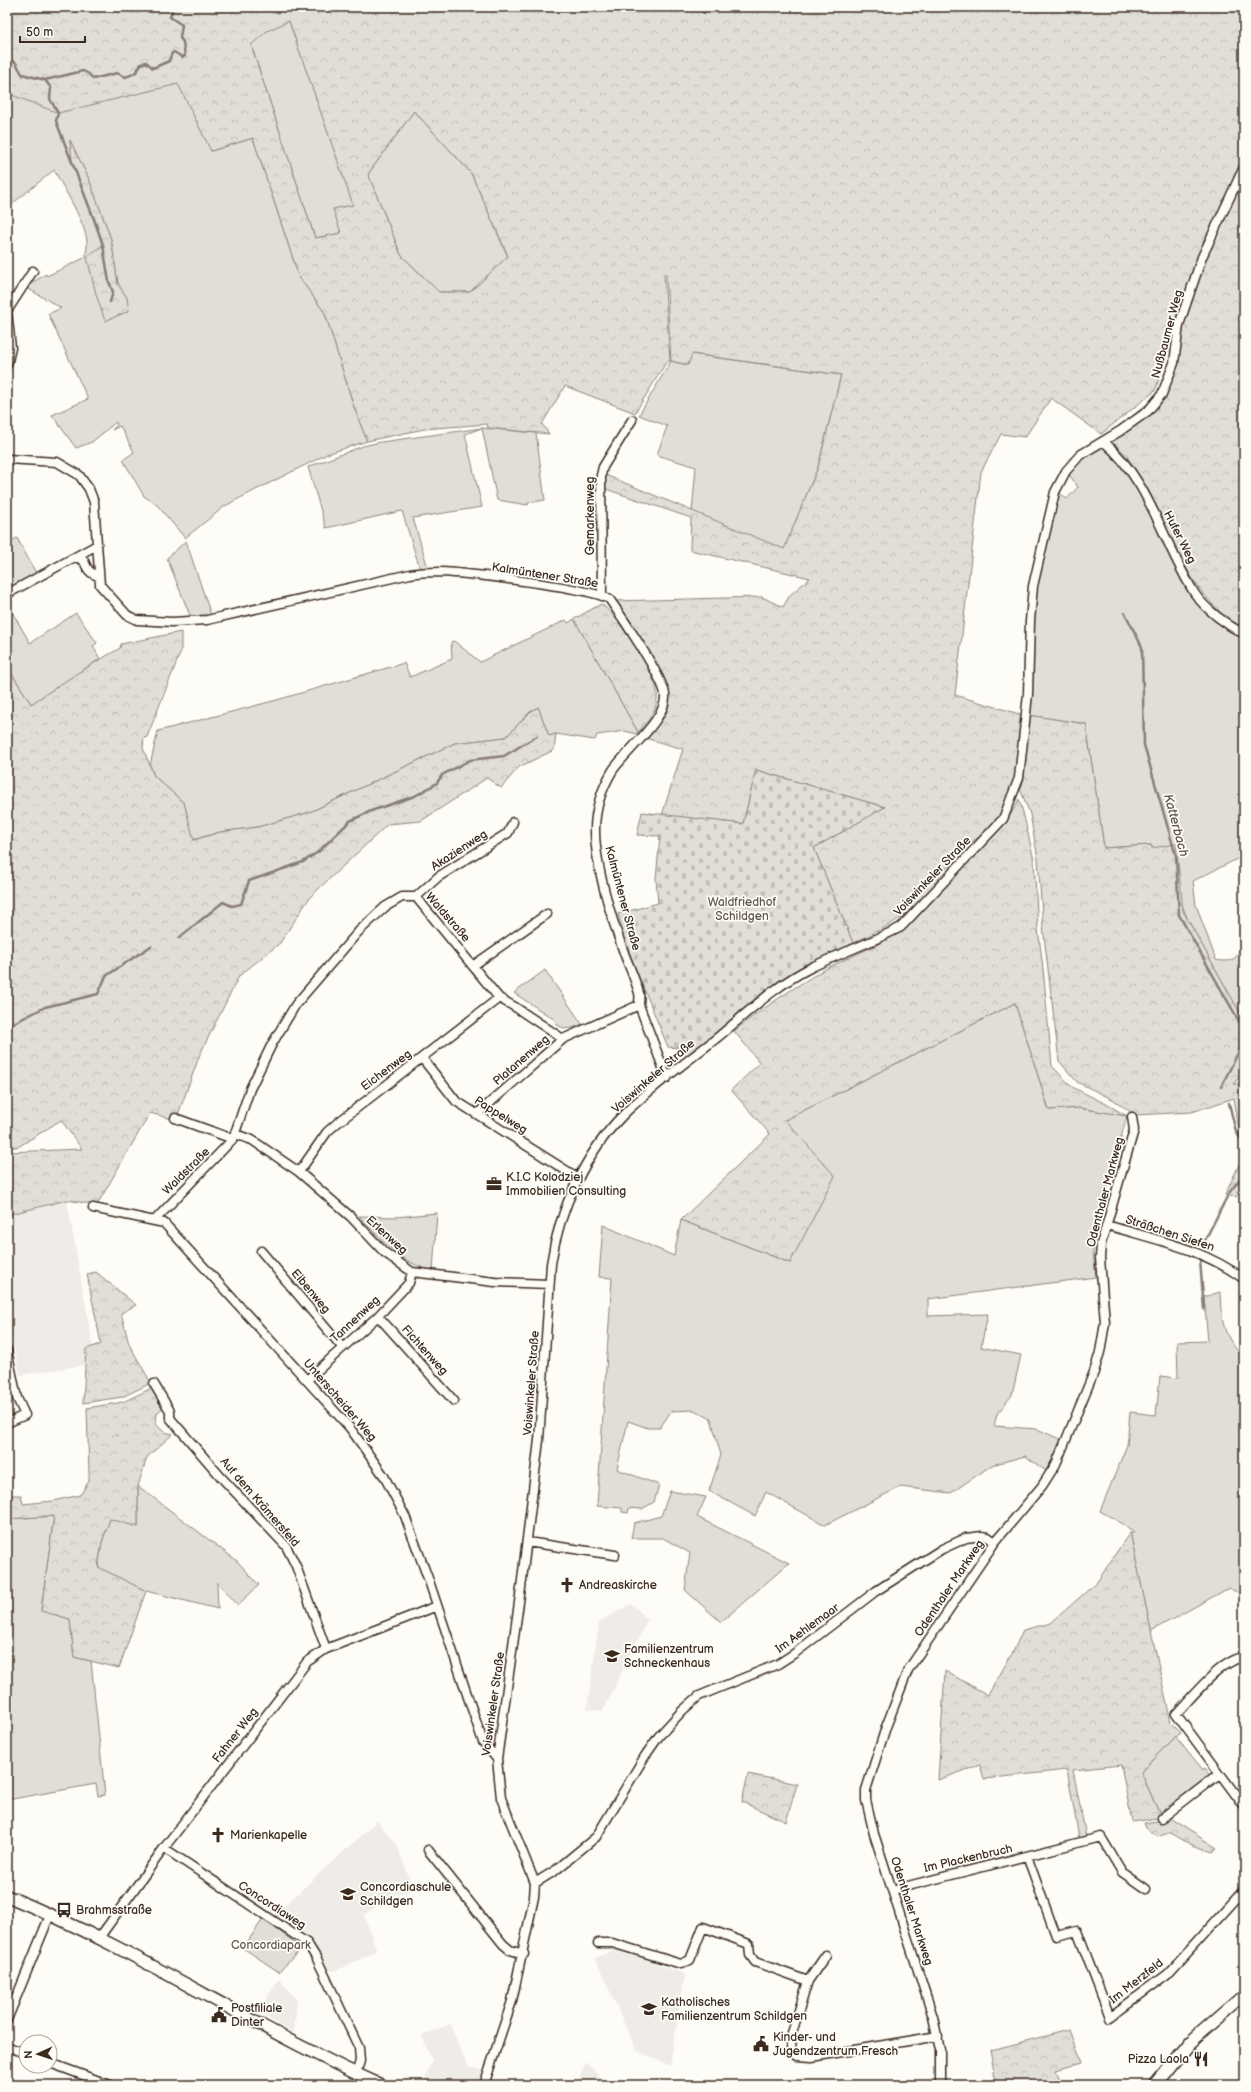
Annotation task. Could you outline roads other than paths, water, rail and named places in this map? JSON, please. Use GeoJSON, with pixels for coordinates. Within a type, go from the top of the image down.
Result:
{"type":"FeatureCollection","features":[{"type":"Feature","properties":{"kind":"main road"},"geometry":{"type":"LineString","coordinates":[[7,1896],[50,1914],[99,1938],[281,2037],[381,2085]]}},
{"type":"Feature","properties":{"kind":"main road"},"geometry":{"type":"LineString","coordinates":[[1155,2085],[1190,2042],[1244,1995]]}},
{"type":"Feature","properties":{"kind":"street","name":"Nußbaumer Weg"},"geometry":{"type":"LineString","coordinates":[[1103,441],[1148,411],[1162,394],[1174,362],[1179,325],[1202,257],[1244,167]]}},
{"type":"Feature","properties":{"kind":"street"},"geometry":{"type":"LineString","coordinates":[[7,364],[11,348],[7,310],[33,271]]}},
{"type":"Feature","properties":{"kind":"street","name":"Gemarkenweg"},"geometry":{"type":"LineString","coordinates":[[602,596],[601,475],[603,467],[632,420]]}},
{"type":"Feature","properties":{"kind":"street","name":"Hufer Weg"},"geometry":{"type":"LineString","coordinates":[[1103,441],[1131,471],[1196,595],[1214,614],[1244,634]]}},
{"type":"Feature","properties":{"kind":"street","name":"Voiswinkeler Straße"},"geometry":{"type":"LineString","coordinates":[[484,2085],[508,2016],[524,1954],[532,1912],[535,1882],[502,1798],[497,1759],[527,1542],[539,1440],[549,1284],[558,1229],[578,1178],[604,1139],[623,1115],[779,987],[809,969],[901,926],[1003,819],[1020,778],[1028,694],[1030,621],[1033,586],[1054,492],[1066,471],[1080,455],[1103,441]]}},
{"type":"Feature","properties":{"kind":"street","name":"Kalmüntener Straße"},"geometry":{"type":"LineString","coordinates":[[7,459],[59,463],[79,475],[89,489],[93,498],[99,576],[102,588],[127,615],[133,619],[144,621],[192,622],[207,620],[410,574],[426,572],[450,573],[537,584],[602,596],[610,600],[659,679],[665,695],[657,719],[612,772],[599,800],[595,822],[596,843],[603,880],[620,940],[639,994],[639,1005],[667,1078]]}},
{"type":"Feature","properties":{"kind":"street"},"geometry":{"type":"LineString","coordinates":[[7,594],[96,545]]}},
{"type":"Feature","properties":{"kind":"street","name":"Kalmüntener Straße"},"geometry":{"type":"LineString","coordinates":[[76,557],[84,561],[87,568],[93,574],[99,576]]}},
{"type":"Feature","properties":{"kind":"street","name":"Akazienweg"},"geometry":{"type":"LineString","coordinates":[[416,898],[438,877],[508,833],[513,822]]}},
{"type":"Feature","properties":{"kind":"street","name":"Waldstraße"},"geometry":{"type":"LineString","coordinates":[[155,1220],[234,1137],[250,1089],[272,1044],[296,1004],[359,931],[385,907],[402,897],[416,898],[474,966],[499,998],[563,1039]]}},
{"type":"Feature","properties":{"kind":"street"},"geometry":{"type":"LineString","coordinates":[[474,966],[547,914]]}},
{"type":"Feature","properties":{"kind":"street","name":"Eichenweg"},"geometry":{"type":"LineString","coordinates":[[299,1172],[327,1132],[499,998]]}},
{"type":"Feature","properties":{"kind":"street"},"geometry":{"type":"LineString","coordinates":[[563,1039],[639,1005]]}},
{"type":"Feature","properties":{"kind":"street","name":"Platanenweg"},"geometry":{"type":"LineString","coordinates":[[476,1114],[563,1039]]}},
{"type":"Feature","properties":{"kind":"street","name":"Pappelweg"},"geometry":{"type":"LineString","coordinates":[[422,1058],[456,1101],[578,1178]]}},
{"type":"Feature","properties":{"kind":"street","name":"Odenthaler Markweg"},"geometry":{"type":"LineString","coordinates":[[940,2085],[941,2058],[934,2016],[874,1834],[866,1800],[866,1790],[886,1727],[908,1670],[995,1542],[1042,1486],[1056,1464],[1094,1372],[1100,1352],[1105,1323],[1100,1258],[1101,1244],[1134,1130],[1132,1117]]}},
{"type":"Feature","properties":{"kind":"street","name":"Waldstraße"},"geometry":{"type":"LineString","coordinates":[[175,1118],[234,1137]]}},
{"type":"Feature","properties":{"kind":"street","name":"Erlenweg"},"geometry":{"type":"LineString","coordinates":[[234,1137],[252,1140],[299,1172],[351,1217],[384,1252],[412,1272],[495,1282],[549,1284]]}},
{"type":"Feature","properties":{"kind":"street","name":"Unterscheider Weg"},"geometry":{"type":"LineString","coordinates":[[93,1208],[164,1223],[350,1428],[387,1481],[405,1516],[420,1554],[483,1742],[497,1759]]}},
{"type":"Feature","properties":{"kind":"street","name":"Sträßchen Siefen"},"geometry":{"type":"LineString","coordinates":[[1107,1225],[1204,1255],[1226,1266],[1244,1279]]}},
{"type":"Feature","properties":{"kind":"street","name":"Eibenweg"},"geometry":{"type":"LineString","coordinates":[[261,1251],[342,1347]]}},
{"type":"Feature","properties":{"kind":"street","name":"Tannenweg"},"geometry":{"type":"LineString","coordinates":[[307,1380],[378,1316],[409,1283],[412,1272]]}},
{"type":"Feature","properties":{"kind":"street","name":"Fichtenweg"},"geometry":{"type":"LineString","coordinates":[[378,1316],[454,1401]]}},
{"type":"Feature","properties":{"kind":"street"},"geometry":{"type":"LineString","coordinates":[[7,1350],[17,1398],[25,1415],[7,1423]]}},
{"type":"Feature","properties":{"kind":"street","name":"Auf dem Krämersfeld"},"geometry":{"type":"LineString","coordinates":[[154,1384],[170,1411],[170,1418],[221,1477],[286,1546],[296,1566],[326,1649]]}},
{"type":"Feature","properties":{"kind":"street","name":"Im Aehlemaar"},"geometry":{"type":"LineString","coordinates":[[535,1882],[556,1870],[596,1837],[645,1756],[659,1736],[682,1711],[699,1696],[778,1664],[795,1653],[876,1591],[948,1546],[966,1538],[982,1536],[995,1542]]}},
{"type":"Feature","properties":{"kind":"street"},"geometry":{"type":"LineString","coordinates":[[527,1542],[615,1555]]}},
{"type":"Feature","properties":{"kind":"street","name":"Fahner Weg"},"geometry":{"type":"LineString","coordinates":[[99,1938],[164,1848],[307,1662],[326,1649],[437,1606]]}},
{"type":"Feature","properties":{"kind":"street"},"geometry":{"type":"LineString","coordinates":[[1244,1657],[1236,1658],[1208,1680],[1176,1714],[1244,1806]]}},
{"type":"Feature","properties":{"kind":"street"},"geometry":{"type":"LineString","coordinates":[[1162,1818],[1219,1774]]}},
{"type":"Feature","properties":{"kind":"street","name":"Im Plackenbruch"},"geometry":{"type":"LineString","coordinates":[[892,1890],[943,1875],[1101,1837],[1122,1872],[1146,1889]]}},
{"type":"Feature","properties":{"kind":"street","name":"Concordiaweg"},"geometry":{"type":"LineString","coordinates":[[164,1848],[307,1944],[317,1959],[359,2048],[360,2061],[356,2074]]}},
{"type":"Feature","properties":{"kind":"street"},"geometry":{"type":"LineString","coordinates":[[428,1850],[503,1944],[510,1950],[524,1954]]}},
{"type":"Feature","properties":{"kind":"street","name":"Im Plackenbruch"},"geometry":{"type":"LineString","coordinates":[[1027,1856],[1056,1936],[1077,1931],[1092,1968]]}},
{"type":"Feature","properties":{"kind":"street","name":"Im Merzfeld"},"geometry":{"type":"LineString","coordinates":[[1092,1968],[1110,2017],[1168,1974],[1244,1890]]}},
{"type":"Feature","properties":{"kind":"street"},"geometry":{"type":"LineString","coordinates":[[7,2020],[50,1914]]}},
{"type":"Feature","properties":{"kind":"street"},"geometry":{"type":"LineString","coordinates":[[598,1943],[612,1943],[681,1964],[690,1960],[703,1927],[749,1944],[750,1955],[755,1962],[808,1981]]}},
{"type":"Feature","properties":{"kind":"street"},"geometry":{"type":"LineString","coordinates":[[826,1955],[808,1981],[790,2044],[791,2052],[796,2056],[812,2057],[938,2036]]}},
{"type":"Feature","properties":{"kind":"street"},"geometry":{"type":"LineString","coordinates":[[7,2046],[18,2051]]}},
{"type":"Feature","properties":{"kind":"street"},"geometry":{"type":"LineString","coordinates":[[58,2066],[110,2085]]}},
{"type":"Feature","properties":{"kind":"waterway"},"geometry":{"type":"LineString","coordinates":[[7,58],[16,63],[22,74],[45,80],[83,71],[89,74],[93,79],[117,73],[125,77],[135,73],[141,64],[146,62],[153,68],[169,61],[172,53],[174,52],[182,57],[185,56],[183,42],[180,38],[182,25],[170,17],[173,7]]}},
{"type":"Feature","properties":{"kind":"waterway"},"geometry":{"type":"LineString","coordinates":[[697,7],[704,13]]}},
{"type":"Feature","properties":{"kind":"waterway"},"geometry":{"type":"LineString","coordinates":[[7,40],[7,46]]}},
{"type":"Feature","properties":{"kind":"waterway"},"geometry":{"type":"LineString","coordinates":[[45,80],[51,88],[50,99],[58,113],[56,121],[103,245],[109,282],[113,292],[110,302]]}},
{"type":"Feature","properties":{"kind":"waterway","name":"Katterbach"},"geometry":{"type":"LineString","coordinates":[[1125,613],[1142,647],[1144,745],[1176,856],[1179,915],[1244,1030]]}},
{"type":"Feature","properties":{"kind":"waterway"},"geometry":{"type":"LineString","coordinates":[[179,938],[223,902],[232,906],[241,904],[249,881],[303,862],[318,852],[350,821],[371,811],[415,796],[437,783],[442,775],[470,760],[504,756],[537,736]]}},
{"type":"Feature","properties":{"kind":"waterway"},"geometry":{"type":"LineString","coordinates":[[7,1024],[12,1024],[45,1007],[98,994],[106,976],[151,946]]}},
{"type":"Feature","properties":{"kind":"waterway","name":"Katterbach"},"geometry":{"type":"LineString","coordinates":[[1221,1087],[1244,1041]]}},
{"type":"Feature","properties":{"kind":"waterway","name":"Katterbach"},"geometry":{"type":"LineString","coordinates":[[1229,1103],[1236,1132],[1244,1143]]}},
{"type":"Feature","properties":{"kind":"waterway","name":"Katterbach"},"geometry":{"type":"LineString","coordinates":[[1202,1246],[1229,1193],[1243,1175],[1244,1154]]}},
{"type":"Feature","properties":{"kind":"waterway","name":"Katterbach"},"geometry":{"type":"LineString","coordinates":[[1200,1260],[1204,1309]]}},
{"type":"Feature","properties":{"kind":"place","name":"K.I.C Kolodziej Immobilien Consulting"},"geometry":{"type":"Point","coordinates":[494,1184]}},
{"type":"Feature","properties":{"kind":"place","name":"Andreaskirche"},"geometry":{"type":"Point","coordinates":[567,1585]}},
{"type":"Feature","properties":{"kind":"place","name":"Familienzentrum Schneckenhaus"},"geometry":{"type":"Point","coordinates":[612,1656]}},
{"type":"Feature","properties":{"kind":"place","name":"Marienkapelle"},"geometry":{"type":"Point","coordinates":[218,1835]}},
{"type":"Feature","properties":{"kind":"place","name":"Concordiaschule Schildgen"},"geometry":{"type":"Point","coordinates":[348,1894]}},
{"type":"Feature","properties":{"kind":"place","name":"Brahmsstraße"},"geometry":{"type":"Point","coordinates":[64,1910]}},
{"type":"Feature","properties":{"kind":"place","name":"Katholisches Familienzentrum Schildgen"},"geometry":{"type":"Point","coordinates":[649,2009]}},
{"type":"Feature","properties":{"kind":"place","name":"Postfiliale Dinter"},"geometry":{"type":"Point","coordinates":[219,2015]}},
{"type":"Feature","properties":{"kind":"place","name":"Kinder- und Jugendzentrum Fresch"},"geometry":{"type":"Point","coordinates":[761,2044]}},
{"type":"Feature","properties":{"kind":"place","name":"Pizza Laola"},"geometry":{"type":"Point","coordinates":[1201,2059]}},
{"type":"Feature","properties":{"kind":"park label","name":"Waldfriedhof Schildgen"},"geometry":{"type":"Point","coordinates":[742,909]}},
{"type":"Feature","properties":{"kind":"park label","name":"Concordiapark"},"geometry":{"type":"Point","coordinates":[271,1945]}}]}
